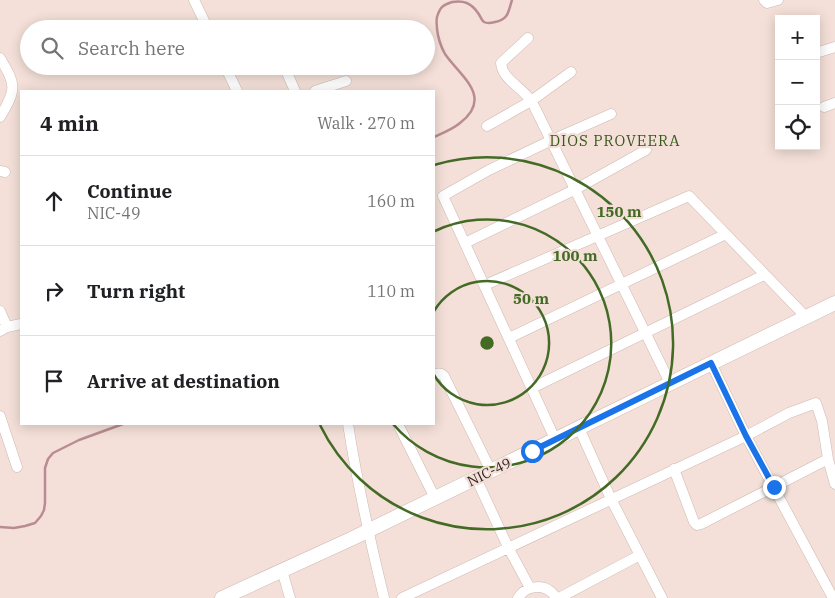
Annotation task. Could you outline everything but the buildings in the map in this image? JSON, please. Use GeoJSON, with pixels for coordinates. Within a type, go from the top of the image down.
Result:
{"type":"FeatureCollection","features":[{"type":"Feature","properties":{"kind":"street"},"geometry":{"type":"LineString","coordinates":[[194,0],[204,20]]}},
{"type":"Feature","properties":{"kind":"street"},"geometry":{"type":"LineString","coordinates":[[764,0],[767,3],[778,0]]}},
{"type":"Feature","properties":{"kind":"street"},"geometry":{"type":"LineString","coordinates":[[528,38],[501,63],[501,67],[505,74],[529,97],[552,140],[670,384]]}},
{"type":"Feature","properties":{"kind":"street"},"geometry":{"type":"LineString","coordinates":[[820,52],[835,46]]}},
{"type":"Feature","properties":{"kind":"street"},"geometry":{"type":"LineString","coordinates":[[0,58],[13,84],[12,92],[4,104],[0,117]]}},
{"type":"Feature","properties":{"kind":"street"},"geometry":{"type":"LineString","coordinates":[[486,126],[531,101],[571,72]]}},
{"type":"Feature","properties":{"kind":"street"},"geometry":{"type":"LineString","coordinates":[[229,75],[237,90]]}},
{"type":"Feature","properties":{"kind":"street"},"geometry":{"type":"LineString","coordinates":[[288,75],[295,90]]}},
{"type":"Feature","properties":{"kind":"street"},"geometry":{"type":"LineString","coordinates":[[318,90],[346,81]]}},
{"type":"Feature","properties":{"kind":"street"},"geometry":{"type":"LineString","coordinates":[[824,107],[835,103]]}},
{"type":"Feature","properties":{"kind":"street"},"geometry":{"type":"LineString","coordinates":[[556,439],[444,196],[489,170],[611,114]]}},
{"type":"Feature","properties":{"kind":"street"},"geometry":{"type":"LineString","coordinates":[[465,243],[576,189],[646,150]]}},
{"type":"Feature","properties":{"kind":"street"},"geometry":{"type":"LineString","coordinates":[[485,285],[689,196],[806,317]]}},
{"type":"Feature","properties":{"kind":"street"},"geometry":{"type":"LineString","coordinates":[[509,338],[726,234]]}},
{"type":"Feature","properties":{"kind":"street"},"geometry":{"type":"LineString","coordinates":[[532,388],[764,275]]}},
{"type":"Feature","properties":{"kind":"street","name":"NIC-49"},"geometry":{"type":"LineString","coordinates":[[223,598],[368,531],[835,303]]}},
{"type":"Feature","properties":{"kind":"street"},"geometry":{"type":"LineString","coordinates":[[0,311],[4,329],[20,324]]}},
{"type":"Feature","properties":{"kind":"street"},"geometry":{"type":"LineString","coordinates":[[711,363],[746,436],[832,598]]}},
{"type":"Feature","properties":{"kind":"street"},"geometry":{"type":"LineString","coordinates":[[435,374],[442,374],[444,376],[490,471]]}},
{"type":"Feature","properties":{"kind":"street"},"geometry":{"type":"LineString","coordinates":[[402,598],[746,436],[789,412],[816,402],[822,421],[828,459],[835,484]]}},
{"type":"Feature","properties":{"kind":"street"},"geometry":{"type":"LineString","coordinates":[[0,416],[17,467]]}},
{"type":"Feature","properties":{"kind":"street"},"geometry":{"type":"LineString","coordinates":[[348,425],[353,461],[384,598]]}},
{"type":"Feature","properties":{"kind":"street"},"geometry":{"type":"LineString","coordinates":[[398,425],[435,498]]}},
{"type":"Feature","properties":{"kind":"street"},"geometry":{"type":"LineString","coordinates":[[579,428],[611,499],[662,598]]}},
{"type":"Feature","properties":{"kind":"street"},"geometry":{"type":"LineString","coordinates":[[674,469],[694,522],[697,525],[828,459]]}},
{"type":"Feature","properties":{"kind":"street"},"geometry":{"type":"LineString","coordinates":[[476,478],[508,548],[530,588]]}},
{"type":"Feature","properties":{"kind":"street"},"geometry":{"type":"LineString","coordinates":[[518,598],[530,588],[542,587],[557,598],[640,555]]}},
{"type":"Feature","properties":{"kind":"street"},"geometry":{"type":"LineString","coordinates":[[282,570],[290,598]]}},
{"type":"Feature","properties":{"kind":"waterway"},"geometry":{"type":"LineString","coordinates":[[435,137],[460,123],[470,113],[474,104],[471,87],[445,54],[441,45],[437,22],[439,11],[449,3],[456,1],[464,2],[473,7],[484,22],[491,23],[500,21],[505,17],[512,0]]}},
{"type":"Feature","properties":{"kind":"waterway"},"geometry":{"type":"LineString","coordinates":[[0,527],[14,528],[25,526],[35,523],[41,516],[45,503],[45,468],[48,459],[53,453],[79,440],[120,425]]}},
{"type":"Feature","properties":{"kind":"district","name":"DIOS PROVEERA"},"geometry":{"type":"Point","coordinates":[615,140]}},
{"type":"Feature","properties":{"kind":"route"},"geometry":{"type":"LineString","coordinates":[[532,451],[711,363],[746,436],[774,487]]}}]}
